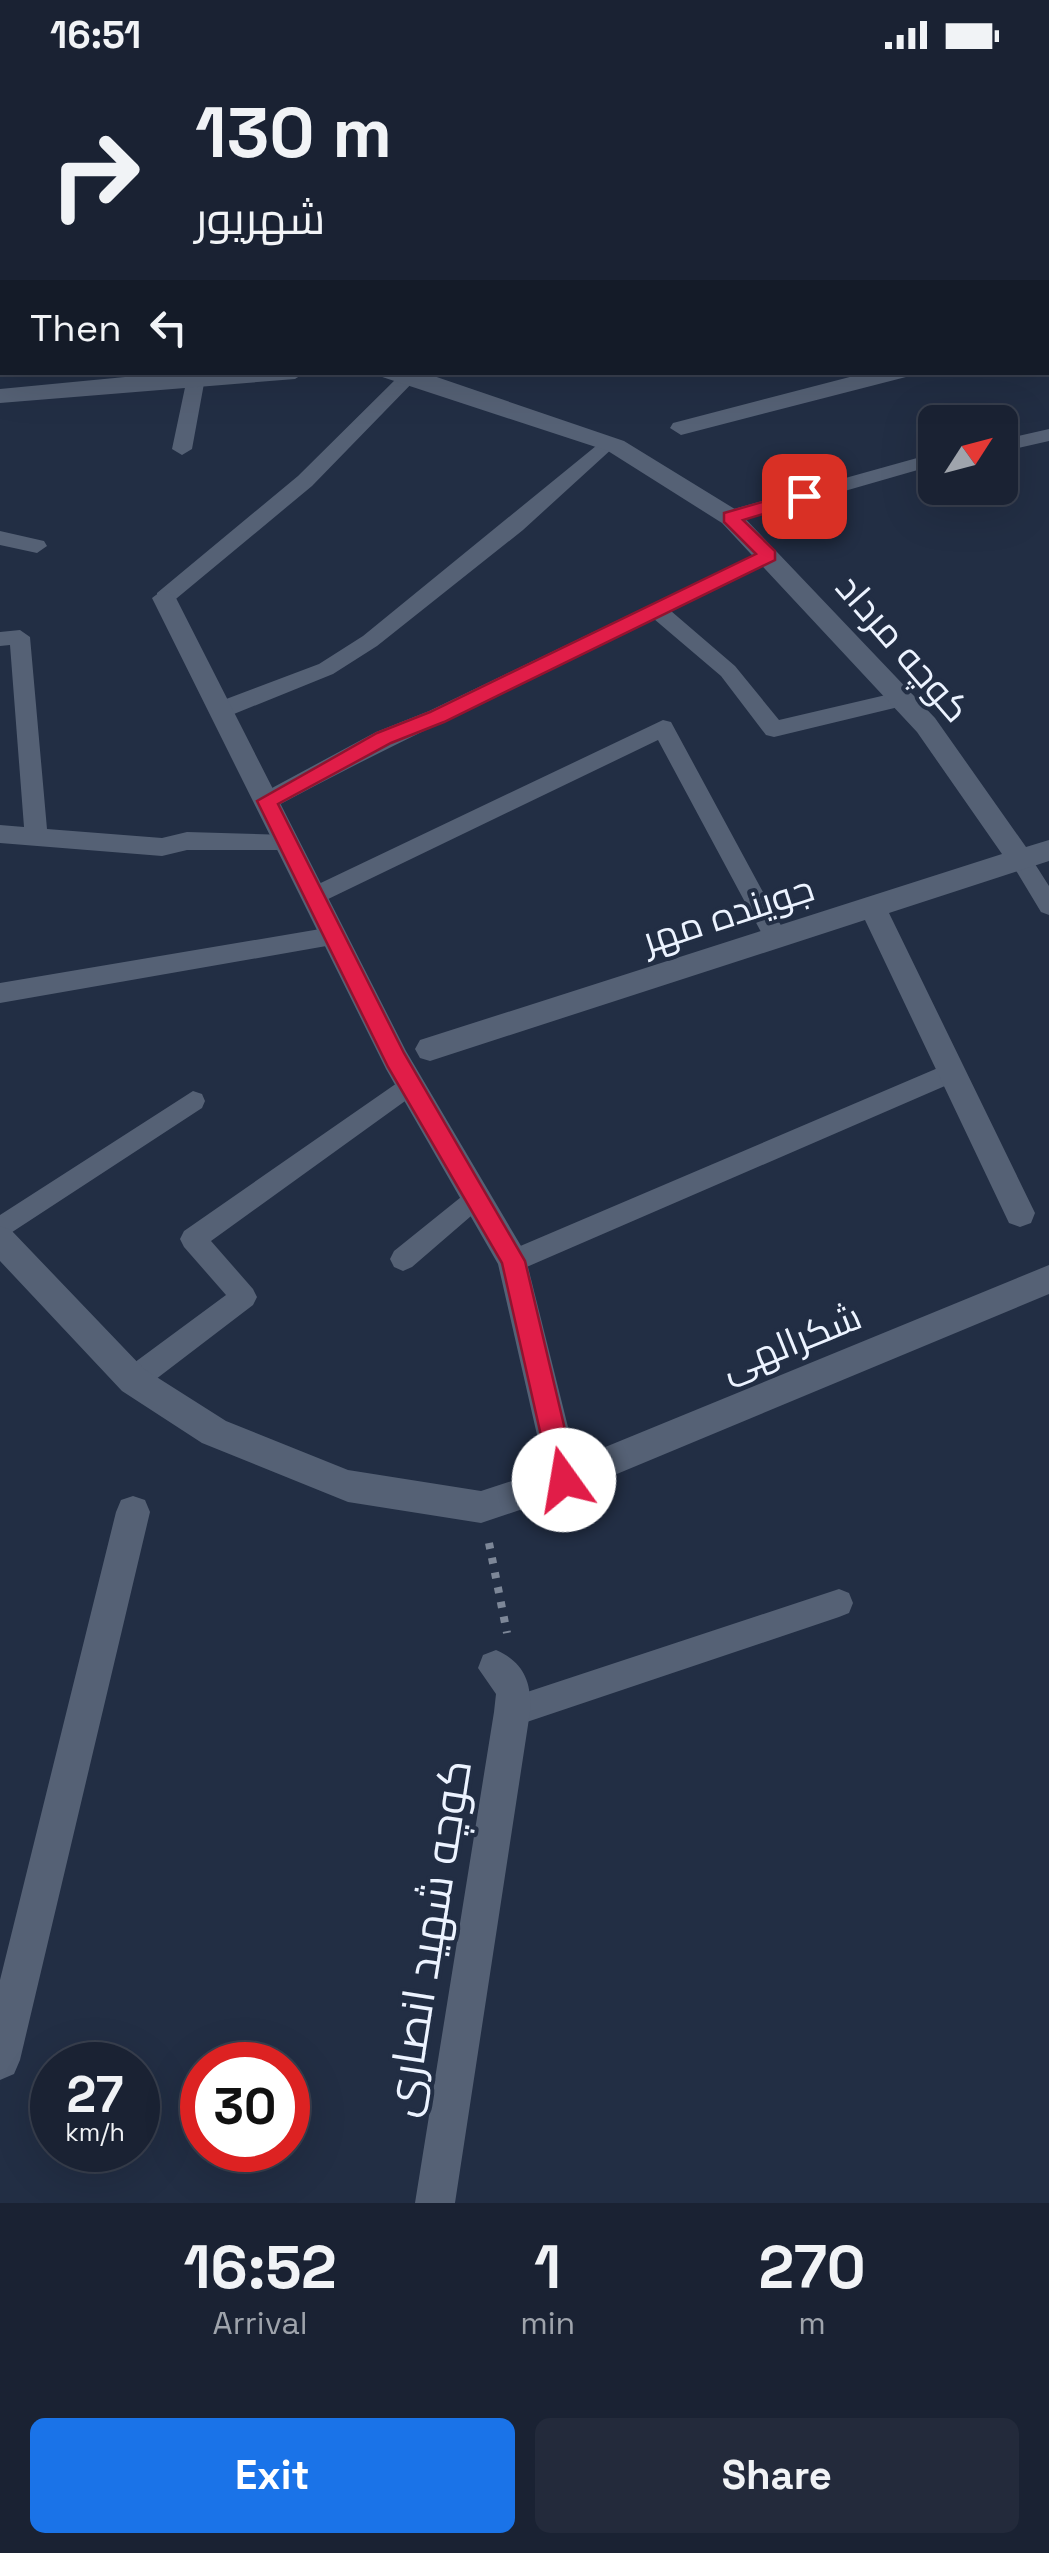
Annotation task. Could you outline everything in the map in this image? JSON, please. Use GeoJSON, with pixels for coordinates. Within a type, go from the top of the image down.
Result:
{"type":"FeatureCollection","features":[{"type":"Feature","properties":{"kind":"street"},"geometry":{"type":"LineString","coordinates":[[0,396],[246,375]]}},
{"type":"Feature","properties":{"kind":"street","name":"کوچه مرداد"},"geometry":{"type":"LineString","coordinates":[[420,375],[608,443],[730,517],[926,725],[1020,860]]}},
{"type":"Feature","properties":{"kind":"street"},"geometry":{"type":"LineString","coordinates":[[680,428],[886,375]]}},
{"type":"Feature","properties":{"kind":"street"},"geometry":{"type":"LineString","coordinates":[[164,598],[410,1084],[514,1261],[564,1480]]}},
{"type":"Feature","properties":{"kind":"street","name":"جوینده مهر"},"geometry":{"type":"LineString","coordinates":[[430,1050],[1049,850]]}},
{"type":"Feature","properties":{"kind":"street"},"geometry":{"type":"LineString","coordinates":[[872,907],[1020,1213]]}},
{"type":"Feature","properties":{"kind":"street"},"geometry":{"type":"LineString","coordinates":[[0,1240],[132,1380],[214,1432],[348,1486],[482,1507]]}},
{"type":"Feature","properties":{"kind":"street","name":"شکرالهی"},"geometry":{"type":"LineString","coordinates":[[482,1507],[564,1480],[1049,1279]]}},
{"type":"Feature","properties":{"kind":"street"},"geometry":{"type":"LineString","coordinates":[[0,2060],[133,1512]]}},
{"type":"Feature","properties":{"kind":"street","name":"کوچه شهید انصاری"},"geometry":{"type":"LineString","coordinates":[[435,2203],[507,1690]]}},
{"type":"Feature","properties":{"kind":"lane"},"geometry":{"type":"LineString","coordinates":[[164,598],[306,481],[416,375]]}},
{"type":"Feature","properties":{"kind":"lane"},"geometry":{"type":"LineString","coordinates":[[182,449],[196,378]]}},
{"type":"Feature","properties":{"kind":"lane"},"geometry":{"type":"LineString","coordinates":[[1018,442],[1049,435]]}},
{"type":"Feature","properties":{"kind":"lane"},"geometry":{"type":"LineString","coordinates":[[220,710],[326,668],[370,641],[516,525],[608,443]]}},
{"type":"Feature","properties":{"kind":"lane"},"geometry":{"type":"LineString","coordinates":[[730,517],[918,464]]}},
{"type":"Feature","properties":{"kind":"lane"},"geometry":{"type":"LineString","coordinates":[[0,538],[37,546]]}},
{"type":"Feature","properties":{"kind":"lane"},"geometry":{"type":"LineString","coordinates":[[267,801],[384,738],[437,717],[768,555]]}},
{"type":"Feature","properties":{"kind":"lane"},"geometry":{"type":"LineString","coordinates":[[655,609],[728,670],[774,729],[903,699]]}},
{"type":"Feature","properties":{"kind":"lane"},"geometry":{"type":"LineString","coordinates":[[0,640],[20,638],[36,835]]}},
{"type":"Feature","properties":{"kind":"lane"},"geometry":{"type":"LineString","coordinates":[[314,896],[663,728],[776,938]]}},
{"type":"Feature","properties":{"kind":"lane"},"geometry":{"type":"LineString","coordinates":[[0,834],[162,848],[187,841],[288,844]]}},
{"type":"Feature","properties":{"kind":"lane"},"geometry":{"type":"LineString","coordinates":[[1020,860],[1049,906]]}},
{"type":"Feature","properties":{"kind":"lane"},"geometry":{"type":"LineString","coordinates":[[0,993],[332,936]]}},
{"type":"Feature","properties":{"kind":"lane"},"geometry":{"type":"LineString","coordinates":[[514,1261],[952,1072]]}},
{"type":"Feature","properties":{"kind":"lane"},"geometry":{"type":"LineString","coordinates":[[132,1380],[244,1297],[193,1240],[410,1084]]}},
{"type":"Feature","properties":{"kind":"lane"},"geometry":{"type":"LineString","coordinates":[[0,1230],[192,1101]]}},
{"type":"Feature","properties":{"kind":"lane"},"geometry":{"type":"LineString","coordinates":[[403,1259],[476,1196]]}},
{"type":"Feature","properties":{"kind":"lane"},"geometry":{"type":"LineString","coordinates":[[507,1690],[839,1603]]}},
{"type":"Feature","properties":{"kind":"path"},"geometry":{"type":"LineString","coordinates":[[482,1507],[507,1690]]}},
{"type":"Feature","properties":{"kind":"route"},"geometry":{"type":"LineString","coordinates":[[564,1480],[514,1261],[396,1060],[267,801],[384,738],[437,717],[768,555],[730,517],[804,496]]}}]}
